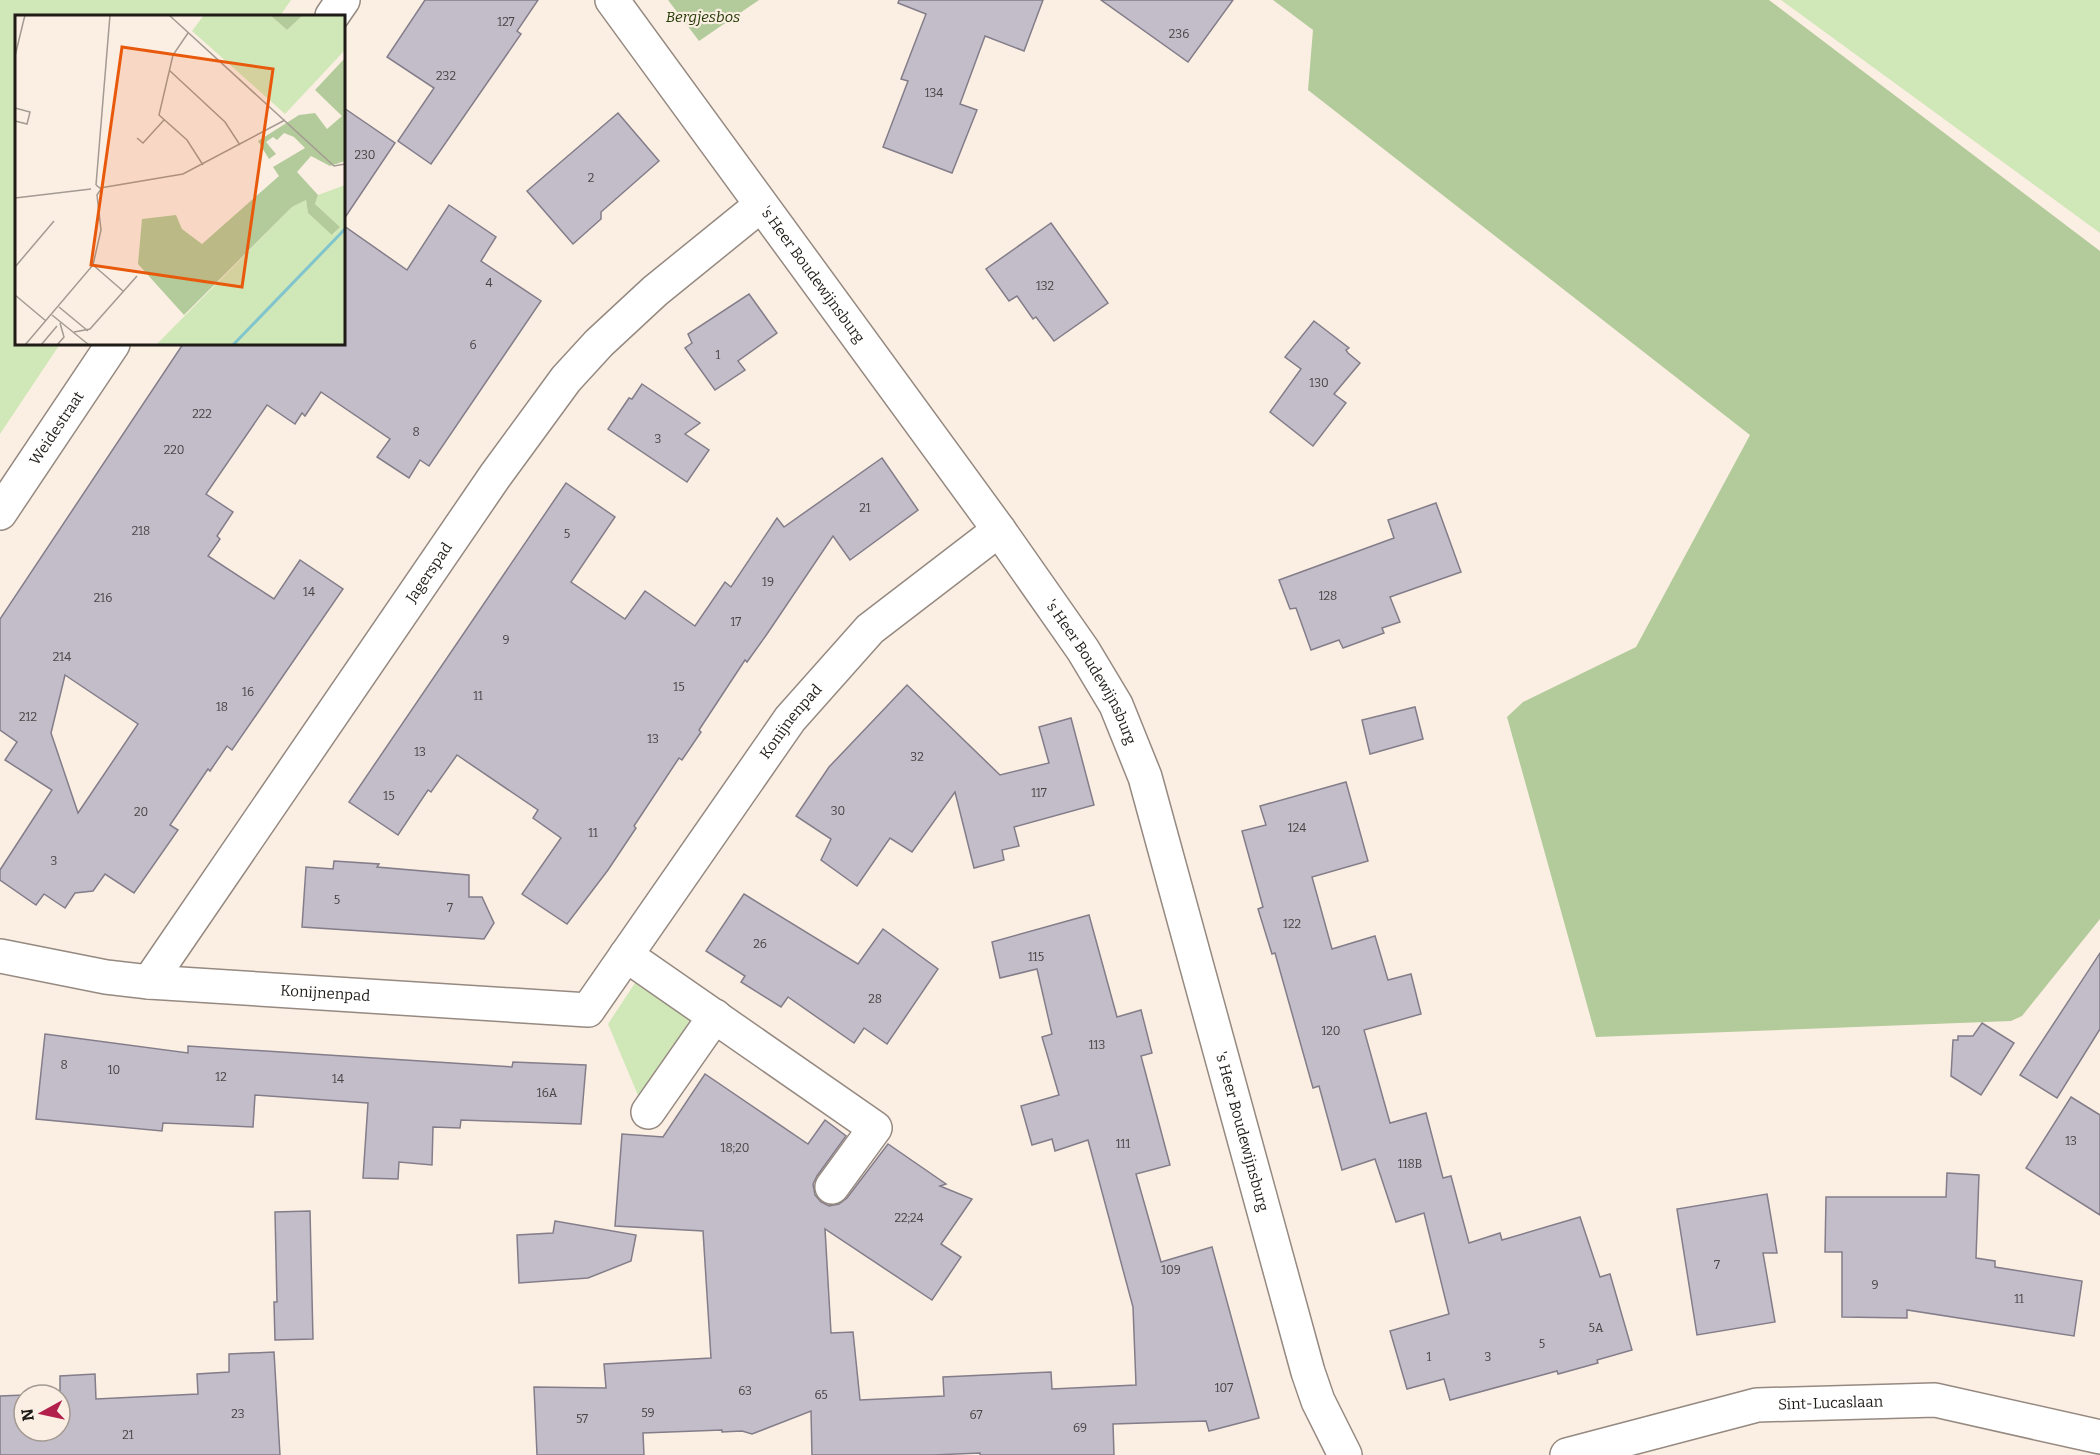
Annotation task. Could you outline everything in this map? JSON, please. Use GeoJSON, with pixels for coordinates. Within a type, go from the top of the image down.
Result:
{"type":"FeatureCollection","features":[{"type":"Feature","properties":{"kind":"street"},"geometry":{"type":"LineString","coordinates":[[333,15],[343,0]]}},
{"type":"Feature","properties":{"kind":"street","name":"'s Heer Boudewijnsburg"},"geometry":{"type":"LineString","coordinates":[[612,0],[999,530],[1083,651],[1116,705],[1145,777],[1308,1372],[1318,1401],[1345,1455]]}},
{"type":"Feature","properties":{"kind":"street","name":"Jagerspad"},"geometry":{"type":"LineString","coordinates":[[149,982],[482,495],[566,379],[599,343],[655,291],[761,205]]}},
{"type":"Feature","properties":{"kind":"street","name":"Weidestraat"},"geometry":{"type":"LineString","coordinates":[[0,513],[112,345]]}},
{"type":"Feature","properties":{"kind":"street","name":"Konijnenpad"},"geometry":{"type":"LineString","coordinates":[[0,956],[106,977],[149,982],[588,1010],[790,719],[870,629],[999,530]]}},
{"type":"Feature","properties":{"kind":"street"},"geometry":{"type":"LineString","coordinates":[[626,955],[875,1128],[832,1187]]}},
{"type":"Feature","properties":{"kind":"street"},"geometry":{"type":"LineString","coordinates":[[648,1112],[715,1016]]}},
{"type":"Feature","properties":{"kind":"street","name":"Sint-Lucaslaan"},"geometry":{"type":"LineString","coordinates":[[1567,1455],[1757,1405],[1935,1400],[2099,1434]]}},
{"type":"Feature","properties":{"kind":"green space"},"geometry":{"type":"Polygon","coordinates":[[[0,0],[291,0],[281,15],[15,15],[15,345],[59,345],[0,434],[0,0]]]}},
{"type":"Feature","properties":{"kind":"green space","name":"Bergjesbos"},"geometry":{"type":"Polygon","coordinates":[[[668,0],[759,0],[699,41],[668,0]]]}},
{"type":"Feature","properties":{"kind":"green space"},"geometry":{"type":"Polygon","coordinates":[[[1273,0],[1769,0],[2100,251],[2100,919],[2022,1016],[2011,1021],[1596,1037],[1507,717],[1523,702],[1636,647],[1750,435],[1308,90],[1313,30],[1273,0]]]}},
{"type":"Feature","properties":{"kind":"green space"},"geometry":{"type":"Polygon","coordinates":[[[1781,0],[2100,0],[2100,233],[1781,0]]]}},
{"type":"Feature","properties":{"kind":"green space"},"geometry":{"type":"Polygon","coordinates":[[[635,983],[690,1020],[640,1100],[608,1024],[635,983]]]}},
{"type":"Feature","properties":{"kind":"building"},"geometry":{"type":"Polygon","coordinates":[[[425,0],[538,0],[517,31],[521,34],[431,164],[398,141],[434,88],[387,57],[425,0]]]}},
{"type":"Feature","properties":{"kind":"building"},"geometry":{"type":"Polygon","coordinates":[[[899,0],[1043,0],[1024,51],[985,36],[960,104],[977,110],[952,173],[883,147],[908,81],[901,79],[926,14],[898,3],[899,0]]]}},
{"type":"Feature","properties":{"kind":"building"},"geometry":{"type":"Polygon","coordinates":[[[1101,0],[1233,0],[1188,62],[1101,0]]]}},
{"type":"Feature","properties":{"kind":"building"},"geometry":{"type":"Polygon","coordinates":[[[345,109],[395,143],[345,218],[345,109]]]}},
{"type":"Feature","properties":{"kind":"building"},"geometry":{"type":"Polygon","coordinates":[[[618,113],[659,161],[601,212],[601,219],[573,244],[527,191],[618,113]]]}},
{"type":"Feature","properties":{"kind":"building"},"geometry":{"type":"Polygon","coordinates":[[[449,205],[496,237],[481,261],[541,301],[429,466],[420,460],[409,478],[377,457],[390,439],[321,392],[305,416],[302,413],[295,424],[267,405],[206,494],[233,512],[217,536],[220,539],[208,556],[274,599],[300,560],[343,589],[232,750],[227,746],[210,771],[208,769],[170,825],[178,830],[134,893],[105,874],[93,891],[75,893],[65,908],[44,894],[36,905],[0,880],[0,870],[52,790],[5,760],[17,742],[0,730],[0,619],[182,345],[345,345],[345,227],[407,270],[449,205]],[[65,675],[51,733],[78,813],[138,724],[65,675]]]}},
{"type":"Feature","properties":{"kind":"building"},"geometry":{"type":"Polygon","coordinates":[[[1051,223],[1108,303],[1054,341],[1036,317],[1033,319],[1017,296],[1009,301],[986,269],[1051,223]]]}},
{"type":"Feature","properties":{"kind":"building"},"geometry":{"type":"Polygon","coordinates":[[[749,294],[777,333],[738,361],[745,370],[715,390],[685,348],[692,343],[688,334],[749,294]]]}},
{"type":"Feature","properties":{"kind":"building"},"geometry":{"type":"Polygon","coordinates":[[[1314,321],[1349,348],[1346,350],[1348,353],[1360,363],[1334,394],[1346,403],[1313,446],[1270,412],[1301,369],[1285,357],[1314,321]]]}},
{"type":"Feature","properties":{"kind":"building"},"geometry":{"type":"Polygon","coordinates":[[[642,384],[700,423],[685,434],[709,450],[687,482],[608,429],[629,398],[632,399],[642,384]]]}},
{"type":"Feature","properties":{"kind":"building"},"geometry":{"type":"Polygon","coordinates":[[[882,458],[918,510],[850,560],[833,536],[767,634],[747,662],[745,660],[699,730],[701,732],[682,760],[679,758],[608,870],[567,924],[522,894],[561,838],[533,818],[538,810],[457,755],[431,792],[428,790],[398,835],[349,802],[566,483],[615,517],[571,582],[625,619],[645,591],[695,626],[725,582],[731,587],[777,518],[784,527],[882,458]]]}},
{"type":"Feature","properties":{"kind":"building"},"geometry":{"type":"Polygon","coordinates":[[[1436,503],[1461,572],[1390,597],[1400,622],[1382,628],[1384,633],[1343,648],[1339,640],[1311,650],[1296,608],[1290,609],[1279,580],[1394,538],[1388,520],[1436,503]]]}},
{"type":"Feature","properties":{"kind":"building"},"geometry":{"type":"Polygon","coordinates":[[[907,685],[1000,775],[1049,763],[1039,727],[1071,718],[1094,805],[1014,827],[1019,846],[1002,850],[1004,860],[974,868],[955,792],[912,852],[890,838],[857,886],[821,860],[831,839],[796,816],[829,767],[907,685]]]}},
{"type":"Feature","properties":{"kind":"building"},"geometry":{"type":"Polygon","coordinates":[[[1415,707],[1423,739],[1370,754],[1362,720],[1415,707]]]}},
{"type":"Feature","properties":{"kind":"building"},"geometry":{"type":"Polygon","coordinates":[[[1346,782],[1368,861],[1312,877],[1332,949],[1375,936],[1388,980],[1411,974],[1421,1014],[1364,1030],[1390,1123],[1426,1113],[1443,1178],[1451,1176],[1469,1243],[1500,1233],[1502,1240],[1580,1217],[1600,1277],[1610,1274],[1632,1350],[1597,1360],[1598,1363],[1558,1374],[1557,1371],[1450,1400],[1444,1379],[1407,1389],[1390,1331],[1449,1314],[1424,1213],[1396,1222],[1375,1159],[1342,1170],[1319,1086],[1313,1088],[1275,953],[1272,954],[1258,909],[1263,907],[1242,831],[1266,825],[1260,806],[1346,782]]]}},
{"type":"Feature","properties":{"kind":"building"},"geometry":{"type":"Polygon","coordinates":[[[334,861],[469,875],[469,897],[482,897],[494,923],[484,939],[302,927],[306,867],[333,869],[334,861]]]}},
{"type":"Feature","properties":{"kind":"building"},"geometry":{"type":"Polygon","coordinates":[[[744,894],[858,964],[883,929],[938,969],[887,1044],[864,1028],[854,1043],[788,997],[781,1007],[741,982],[745,976],[706,951],[744,894]]]}},
{"type":"Feature","properties":{"kind":"building"},"geometry":{"type":"Polygon","coordinates":[[[1089,915],[1117,1017],[1141,1010],[1152,1053],[1141,1056],[1170,1165],[1136,1174],[1161,1262],[1212,1247],[1259,1418],[1209,1431],[1206,1421],[1113,1424],[1114,1455],[980,1455],[980,1453],[812,1455],[811,1411],[752,1434],[742,1431],[722,1432],[722,1430],[643,1433],[644,1455],[537,1455],[534,1387],[606,1388],[604,1364],[711,1358],[703,1231],[615,1226],[622,1134],[663,1137],[705,1074],[808,1144],[825,1120],[846,1136],[813,1184],[815,1195],[829,1206],[839,1204],[847,1198],[888,1144],[946,1184],[940,1186],[972,1199],[941,1244],[961,1257],[932,1300],[825,1229],[831,1333],[853,1332],[860,1400],[944,1396],[943,1377],[1051,1372],[1052,1389],[1136,1385],[1133,1307],[1088,1140],[1055,1151],[1052,1139],[1032,1145],[1021,1106],[1059,1095],[1042,1037],[1052,1034],[1037,969],[1000,978],[992,942],[1089,915]]]}},
{"type":"Feature","properties":{"kind":"building"},"geometry":{"type":"Polygon","coordinates":[[[2100,953],[2100,1029],[2057,1098],[2020,1075],[2100,953]]]}},
{"type":"Feature","properties":{"kind":"building"},"geometry":{"type":"Polygon","coordinates":[[[1982,1023],[2014,1043],[1981,1095],[1951,1076],[1953,1040],[1958,1040],[1958,1036],[1973,1036],[1982,1023]]]}},
{"type":"Feature","properties":{"kind":"building"},"geometry":{"type":"Polygon","coordinates":[[[45,1034],[188,1053],[188,1046],[512,1067],[513,1062],[586,1065],[581,1124],[461,1120],[460,1128],[433,1127],[432,1165],[399,1162],[398,1179],[363,1178],[368,1103],[255,1095],[253,1127],[163,1123],[162,1131],[36,1119],[45,1034]]]}},
{"type":"Feature","properties":{"kind":"building"},"geometry":{"type":"Polygon","coordinates":[[[2071,1097],[2100,1115],[2100,1215],[2026,1168],[2071,1097]]]}},
{"type":"Feature","properties":{"kind":"building"},"geometry":{"type":"Polygon","coordinates":[[[1947,1173],[1979,1175],[1976,1258],[1995,1261],[1995,1267],[2082,1281],[2074,1336],[1907,1310],[1907,1318],[1842,1317],[1842,1252],[1825,1252],[1826,1197],[1946,1197],[1947,1173]]]}},
{"type":"Feature","properties":{"kind":"building"},"geometry":{"type":"Polygon","coordinates":[[[1767,1194],[1777,1253],[1763,1253],[1775,1322],[1697,1335],[1677,1209],[1767,1194]]]}},
{"type":"Feature","properties":{"kind":"building"},"geometry":{"type":"Polygon","coordinates":[[[310,1211],[313,1339],[275,1340],[274,1302],[277,1302],[275,1212],[310,1211]]]}},
{"type":"Feature","properties":{"kind":"building"},"geometry":{"type":"Polygon","coordinates":[[[555,1221],[636,1235],[631,1261],[588,1278],[519,1283],[517,1235],[553,1233],[555,1221]]]}},
{"type":"Feature","properties":{"kind":"building"},"geometry":{"type":"Polygon","coordinates":[[[274,1352],[280,1455],[0,1455],[0,1396],[12,1396],[12,1443],[72,1443],[72,1383],[60,1383],[60,1376],[95,1374],[96,1399],[198,1394],[197,1374],[229,1372],[229,1354],[274,1352]]]}}]}
